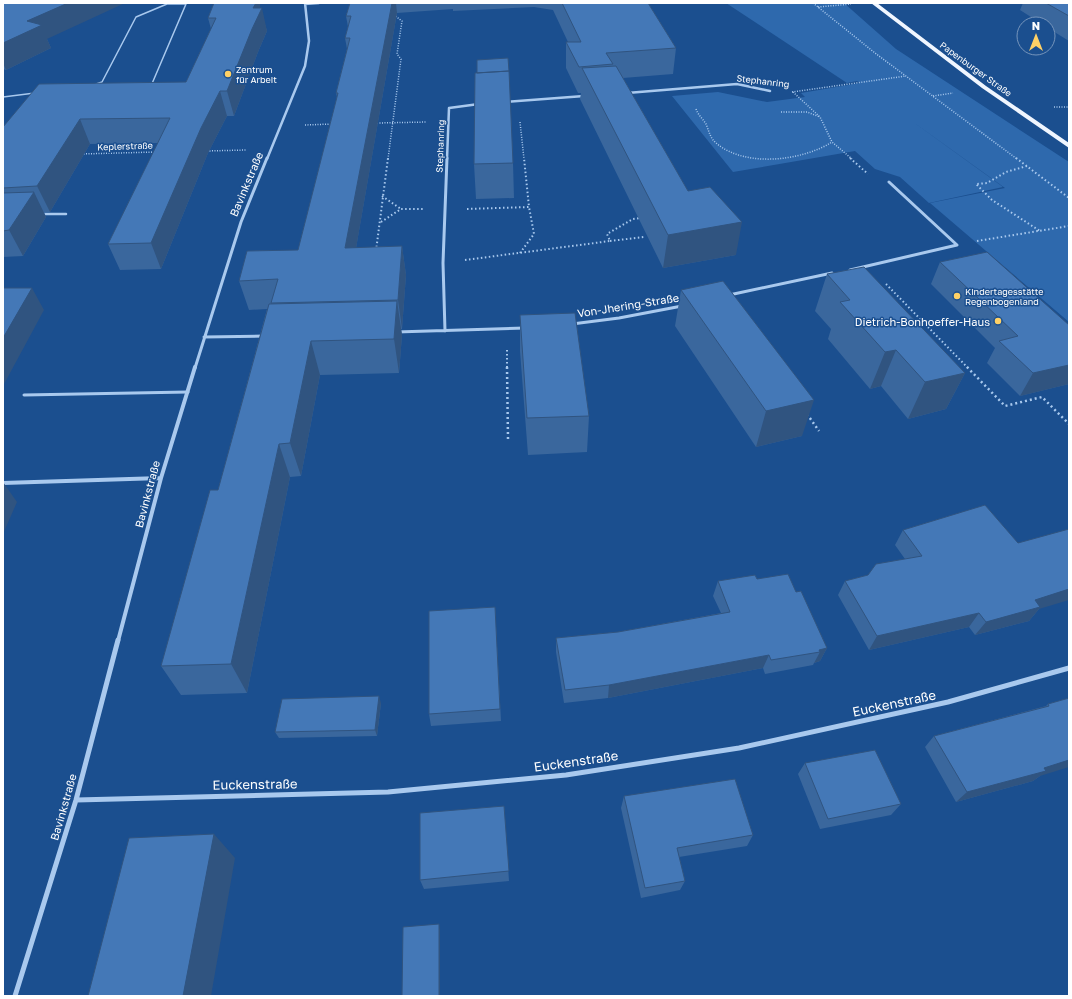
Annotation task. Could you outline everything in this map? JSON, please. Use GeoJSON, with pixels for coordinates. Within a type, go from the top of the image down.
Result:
{"type":"FeatureCollection","features":[{"type":"Feature","properties":{"kind":"main road","name":"Papenburger Straße"},"geometry":{"type":"LineString","coordinates":[[874,3],[984,87],[1069,146]]}},
{"type":"Feature","properties":{"kind":"street"},"geometry":{"type":"LineString","coordinates":[[305,4],[319,3]]}},
{"type":"Feature","properties":{"kind":"street","name":"Bavinkstraße"},"geometry":{"type":"LineString","coordinates":[[15,996],[76,800],[161,478],[204,337],[241,222],[305,66],[309,41],[305,4]]}},
{"type":"Feature","properties":{"kind":"street","name":"Stephanring"},"geometry":{"type":"LineString","coordinates":[[622,93],[737,84],[770,91]]}},
{"type":"Feature","properties":{"kind":"street"},"geometry":{"type":"LineString","coordinates":[[503,102],[590,96]]}},
{"type":"Feature","properties":{"kind":"street","name":"Stephanring"},"geometry":{"type":"LineString","coordinates":[[445,331],[443,263],[449,108],[481,104]]}},
{"type":"Feature","properties":{"kind":"street"},"geometry":{"type":"LineString","coordinates":[[889,182],[957,244]]}},
{"type":"Feature","properties":{"kind":"street"},"geometry":{"type":"LineString","coordinates":[[845,271],[957,244]]}},
{"type":"Feature","properties":{"kind":"street"},"geometry":{"type":"LineString","coordinates":[[722,297],[838,272]]}},
{"type":"Feature","properties":{"kind":"street","name":"Von-Jhering-Straße"},"geometry":{"type":"LineString","coordinates":[[568,324],[619,318],[685,305]]}},
{"type":"Feature","properties":{"kind":"street"},"geometry":{"type":"LineString","coordinates":[[391,332],[530,328]]}},
{"type":"Feature","properties":{"kind":"street"},"geometry":{"type":"LineString","coordinates":[[204,337],[266,336]]}},
{"type":"Feature","properties":{"kind":"street"},"geometry":{"type":"LineString","coordinates":[[3,483],[161,478]]}},
{"type":"Feature","properties":{"kind":"street","name":"Euckenstraße"},"geometry":{"type":"LineString","coordinates":[[76,800],[388,792],[566,775],[739,748],[948,702],[1069,668]]}},
{"type":"Feature","properties":{"kind":"lane"},"geometry":{"type":"LineString","coordinates":[[90,86],[102,82],[136,17],[167,4],[186,4],[150,88]]}},
{"type":"Feature","properties":{"kind":"lane"},"geometry":{"type":"LineString","coordinates":[[3,97],[36,93]]}},
{"type":"Feature","properties":{"kind":"lane"},"geometry":{"type":"LineString","coordinates":[[34,214],[66,214]]}},
{"type":"Feature","properties":{"kind":"lane"},"geometry":{"type":"LineString","coordinates":[[24,395],[188,392]]}},
{"type":"Feature","properties":{"kind":"path"},"geometry":{"type":"LineString","coordinates":[[813,3],[906,76],[1069,198]]}},
{"type":"Feature","properties":{"kind":"path"},"geometry":{"type":"LineString","coordinates":[[818,7],[852,4]]}},
{"type":"Feature","properties":{"kind":"path"},"geometry":{"type":"LineString","coordinates":[[375,252],[401,58],[396,54],[402,21],[391,13]]}},
{"type":"Feature","properties":{"kind":"path","name":"Stephanring"},"geometry":{"type":"LineString","coordinates":[[820,117],[792,92],[906,76]]}},
{"type":"Feature","properties":{"kind":"path"},"geometry":{"type":"LineString","coordinates":[[518,101],[528,207],[534,234],[520,253]]}},
{"type":"Feature","properties":{"kind":"path"},"geometry":{"type":"LineString","coordinates":[[701,106],[696,108],[698,116],[706,124],[708,132],[715,142],[729,151],[754,158],[789,158],[816,151],[832,142]]}},
{"type":"Feature","properties":{"kind":"path"},"geometry":{"type":"LineString","coordinates":[[777,112],[807,112],[820,117],[832,142],[866,173],[889,182]]}},
{"type":"Feature","properties":{"kind":"path"},"geometry":{"type":"LineString","coordinates":[[371,123],[448,121]]}},
{"type":"Feature","properties":{"kind":"path"},"geometry":{"type":"LineString","coordinates":[[281,125],[333,124]]}},
{"type":"Feature","properties":{"kind":"path"},"geometry":{"type":"LineString","coordinates":[[204,151],[272,149]]}},
{"type":"Feature","properties":{"kind":"path","name":"Keplerstraße"},"geometry":{"type":"LineString","coordinates":[[74,154],[158,152]]}},
{"type":"Feature","properties":{"kind":"path"},"geometry":{"type":"LineString","coordinates":[[1027,166],[1006,172],[987,183],[976,184],[992,200],[1040,231]]}},
{"type":"Feature","properties":{"kind":"path"},"geometry":{"type":"LineString","coordinates":[[382,196],[401,209]]}},
{"type":"Feature","properties":{"kind":"path"},"geometry":{"type":"LineString","coordinates":[[380,222],[401,209],[528,207]]}},
{"type":"Feature","properties":{"kind":"path"},"geometry":{"type":"LineString","coordinates":[[610,241],[607,234],[633,219],[646,217]]}},
{"type":"Feature","properties":{"kind":"path"},"geometry":{"type":"LineString","coordinates":[[957,244],[1069,226]]}},
{"type":"Feature","properties":{"kind":"path"},"geometry":{"type":"LineString","coordinates":[[443,263],[644,237]]}},
{"type":"Feature","properties":{"kind":"path"},"geometry":{"type":"LineString","coordinates":[[869,266],[1005,406],[1042,397],[1069,424]]}},
{"type":"Feature","properties":{"kind":"path"},"geometry":{"type":"LineString","coordinates":[[507,329],[508,439]]}},
{"type":"Feature","properties":{"kind":"path"},"geometry":{"type":"LineString","coordinates":[[805,412],[819,431]]}},
{"type":"Feature","properties":{"kind":"shaded area"},"geometry":{"type":"Polygon","coordinates":[[[726,3],[844,3],[896,49],[1069,162],[1069,322],[930,203],[1005,188],[909,119],[1003,187],[929,203],[900,177],[875,169],[855,151],[733,172],[672,96],[718,92],[767,102],[805,97],[801,93],[860,83],[857,81],[847,83],[726,3]]]}},
{"type":"Feature","properties":{"kind":"building"},"geometry":{"type":"Polygon","coordinates":[[[3,3],[68,3],[27,21],[42,25],[3,43],[3,3]]]}},
{"type":"Feature","properties":{"kind":"building"},"geometry":{"type":"Polygon","coordinates":[[[214,3],[256,3],[253,8],[262,8],[227,91],[220,91],[201,128],[151,243],[108,244],[170,118],[80,119],[37,186],[3,188],[3,127],[39,84],[186,82],[216,18],[208,18],[214,3]]]}},
{"type":"Feature","properties":{"kind":"building"},"geometry":{"type":"Polygon","coordinates":[[[350,3],[392,3],[345,248],[402,246],[398,300],[271,303],[278,279],[239,281],[247,251],[298,250],[338,93],[336,93],[350,38],[345,38],[351,16],[346,16],[350,3]]]}},
{"type":"Feature","properties":{"kind":"building"},"geometry":{"type":"Polygon","coordinates":[[[562,3],[648,3],[676,48],[606,53],[613,64],[579,67],[566,42],[581,42],[562,3]]]}},
{"type":"Feature","properties":{"kind":"building"},"geometry":{"type":"Polygon","coordinates":[[[1046,3],[1069,3],[1069,16],[1046,3]]]}},
{"type":"Feature","properties":{"kind":"building"},"geometry":{"type":"Polygon","coordinates":[[[508,58],[509,71],[477,73],[477,60],[508,58]]]}},
{"type":"Feature","properties":{"kind":"building"},"geometry":{"type":"Polygon","coordinates":[[[616,66],[688,191],[710,187],[742,222],[668,235],[582,68],[616,66]]]}},
{"type":"Feature","properties":{"kind":"building"},"geometry":{"type":"Polygon","coordinates":[[[509,71],[513,163],[474,164],[475,73],[509,71]]]}},
{"type":"Feature","properties":{"kind":"building"},"geometry":{"type":"Polygon","coordinates":[[[34,192],[9,230],[3,231],[3,193],[34,192]]]}},
{"type":"Feature","properties":{"kind":"building"},"geometry":{"type":"Polygon","coordinates":[[[987,252],[1069,325],[1069,365],[1033,373],[999,341],[1018,336],[940,262],[987,252]]]}},
{"type":"Feature","properties":{"kind":"building"},"geometry":{"type":"Polygon","coordinates":[[[864,267],[965,373],[925,382],[896,350],[885,352],[840,302],[850,300],[827,274],[864,267]]]}},
{"type":"Feature","properties":{"kind":"building"},"geometry":{"type":"Polygon","coordinates":[[[723,281],[814,400],[766,411],[681,290],[723,281]]]}},
{"type":"Feature","properties":{"kind":"building"},"geometry":{"type":"Polygon","coordinates":[[[3,288],[32,288],[3,338],[3,288]]]}},
{"type":"Feature","properties":{"kind":"building"},"geometry":{"type":"Polygon","coordinates":[[[397,301],[394,339],[311,341],[290,443],[279,444],[231,664],[161,666],[210,490],[218,490],[269,304],[397,301]]]}},
{"type":"Feature","properties":{"kind":"building"},"geometry":{"type":"Polygon","coordinates":[[[575,313],[589,416],[527,418],[520,315],[575,313]]]}},
{"type":"Feature","properties":{"kind":"building"},"geometry":{"type":"Polygon","coordinates":[[[985,505],[1018,543],[1069,529],[1069,589],[1035,600],[1040,607],[986,622],[979,613],[877,636],[845,581],[868,575],[876,564],[922,556],[903,530],[985,505]]]}},
{"type":"Feature","properties":{"kind":"building"},"geometry":{"type":"Polygon","coordinates":[[[788,574],[796,592],[801,591],[827,648],[819,650],[820,652],[771,660],[769,655],[609,685],[565,690],[556,638],[618,632],[730,612],[718,581],[755,575],[757,579],[788,574]]]}},
{"type":"Feature","properties":{"kind":"building"},"geometry":{"type":"Polygon","coordinates":[[[495,607],[500,709],[429,714],[429,611],[495,607]]]}},
{"type":"Feature","properties":{"kind":"building"},"geometry":{"type":"Polygon","coordinates":[[[379,696],[375,730],[275,732],[282,699],[379,696]]]}},
{"type":"Feature","properties":{"kind":"building"},"geometry":{"type":"Polygon","coordinates":[[[1069,698],[1069,760],[1044,768],[1046,771],[967,792],[934,736],[1049,706],[1048,704],[1069,698]]]}},
{"type":"Feature","properties":{"kind":"building"},"geometry":{"type":"Polygon","coordinates":[[[875,750],[901,804],[828,819],[805,763],[875,750]]]}},
{"type":"Feature","properties":{"kind":"building"},"geometry":{"type":"Polygon","coordinates":[[[735,779],[753,835],[677,848],[685,881],[645,888],[624,796],[735,779]]]}},
{"type":"Feature","properties":{"kind":"building"},"geometry":{"type":"Polygon","coordinates":[[[504,806],[509,871],[420,880],[420,813],[504,806]]]}},
{"type":"Feature","properties":{"kind":"building"},"geometry":{"type":"Polygon","coordinates":[[[214,834],[183,996],[88,996],[129,838],[214,834]]]}},
{"type":"Feature","properties":{"kind":"building"},"geometry":{"type":"Polygon","coordinates":[[[439,924],[439,996],[402,996],[403,927],[439,924]]]}},
{"type":"Feature","properties":{"kind":"place","name":"Zentrum für Arbeit"},"geometry":{"type":"Point","coordinates":[228,74]}},
{"type":"Feature","properties":{"kind":"place","name":"Kindertagesstätte Regenbogenland"},"geometry":{"type":"Point","coordinates":[957,296]}},
{"type":"Feature","properties":{"kind":"place","name":"Dietrich-Bonhoeffer-Haus"},"geometry":{"type":"Point","coordinates":[998,321]}}]}
